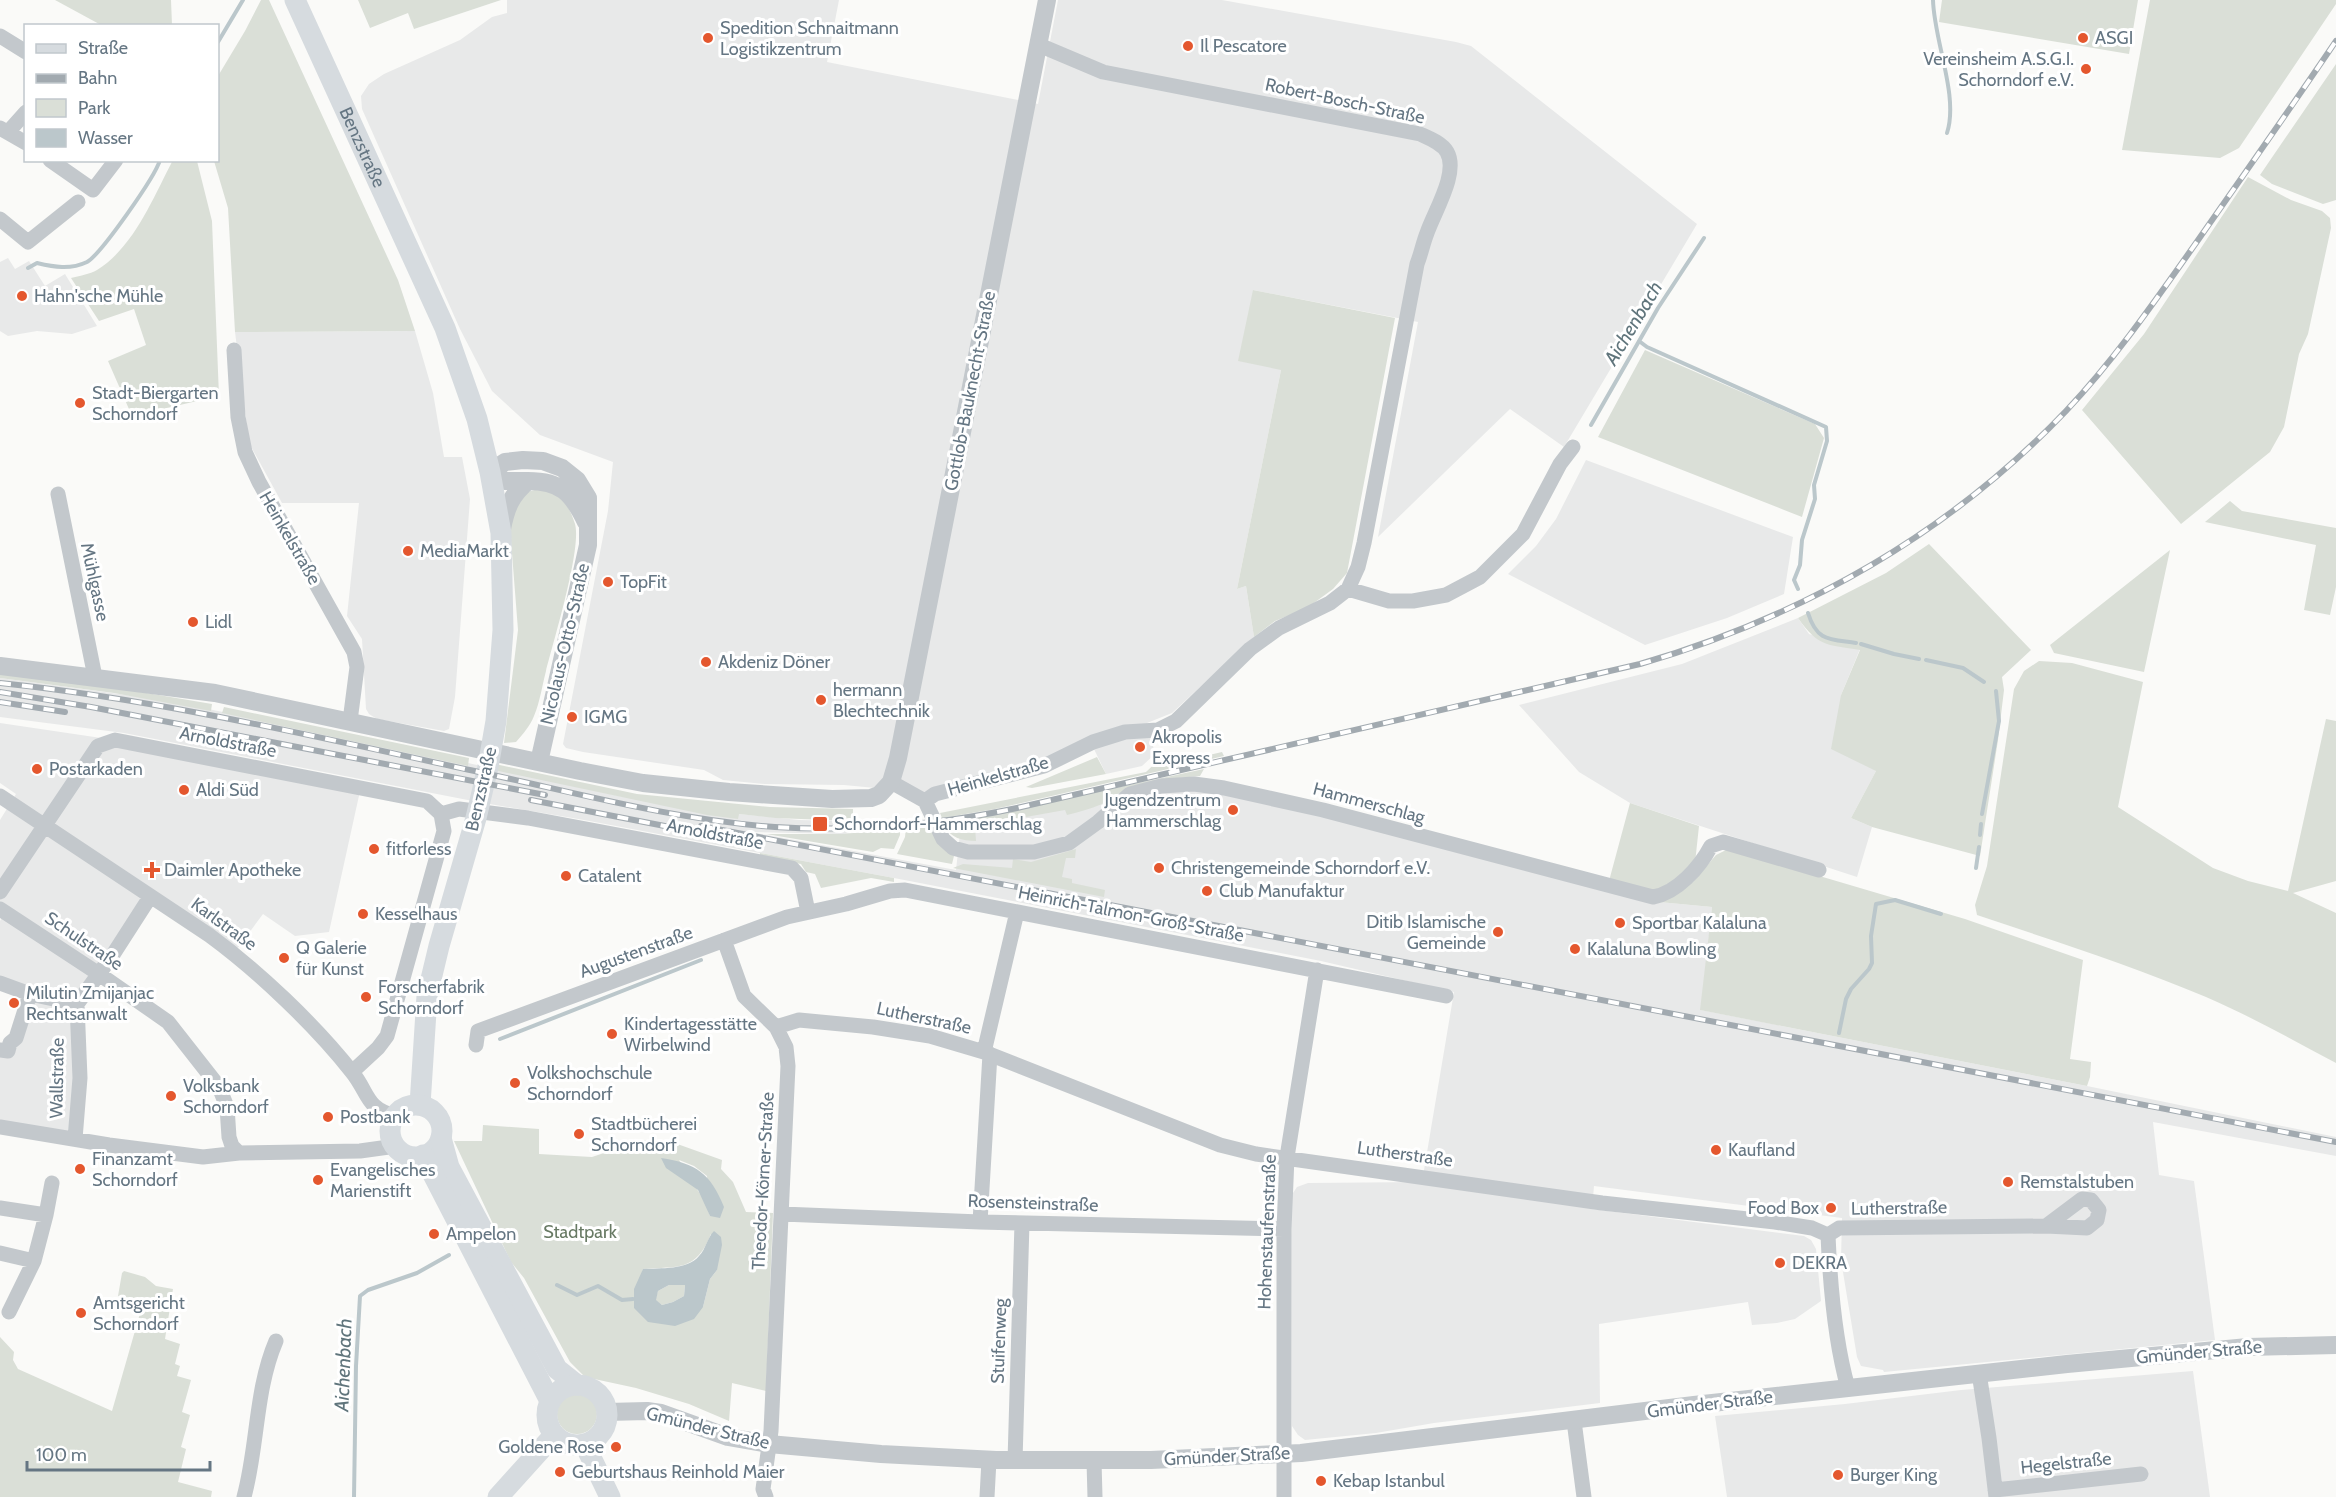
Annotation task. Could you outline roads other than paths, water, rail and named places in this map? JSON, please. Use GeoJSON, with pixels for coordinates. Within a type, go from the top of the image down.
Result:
{"type":"FeatureCollection","features":[{"type":"Feature","properties":{"kind":"main road","name":"Benzstraße"},"geometry":{"type":"LineString","coordinates":[[295,0],[446,328],[473,407],[490,472],[501,533],[503,630],[496,721],[476,818],[427,996],[420,1105]]}},
{"type":"Feature","properties":{"kind":"main road","name":"Benzstraße"},"geometry":{"type":"LineString","coordinates":[[429,295],[434,320],[469,424],[501,576]]}},
{"type":"Feature","properties":{"kind":"main road"},"geometry":{"type":"LineString","coordinates":[[441,1137],[437,1145],[423,1155],[413,1156],[403,1153],[396,1146],[390,1131],[394,1116],[410,1105],[420,1105],[430,1109],[438,1117],[449,1167],[557,1369],[577,1385],[594,1390],[605,1404],[607,1412],[603,1430],[598,1437],[585,1445],[562,1442],[554,1435],[547,1419],[550,1401],[561,1389],[577,1385]]}},
{"type":"Feature","properties":{"kind":"main road"},"geometry":{"type":"LineString","coordinates":[[423,1155],[550,1401]]}},
{"type":"Feature","properties":{"kind":"main road"},"geometry":{"type":"LineString","coordinates":[[498,1497],[554,1435]]}},
{"type":"Feature","properties":{"kind":"main road"},"geometry":{"type":"LineString","coordinates":[[585,1445],[610,1497]]}},
{"type":"Feature","properties":{"kind":"street","name":"Gottlob-Bauknecht-Straße"},"geometry":{"type":"LineString","coordinates":[[891,782],[1047,0]]}},
{"type":"Feature","properties":{"kind":"street"},"geometry":{"type":"LineString","coordinates":[[0,36],[24,51]]}},
{"type":"Feature","properties":{"kind":"street","name":"Robert-Bosch-Straße"},"geometry":{"type":"LineString","coordinates":[[1039,45],[1103,72],[1420,134],[1436,142],[1448,152],[1451,167],[1446,188],[1427,232],[1418,264],[1364,543],[1358,567],[1348,589]]}},
{"type":"Feature","properties":{"kind":"street"},"geometry":{"type":"LineString","coordinates":[[24,114],[4,129],[24,142]]}},
{"type":"Feature","properties":{"kind":"street"},"geometry":{"type":"LineString","coordinates":[[53,162],[93,190],[114,162]]}},
{"type":"Feature","properties":{"kind":"street"},"geometry":{"type":"LineString","coordinates":[[0,219],[28,242],[61,218],[78,202]]}},
{"type":"Feature","properties":{"kind":"street","name":"Heinkelstraße"},"geometry":{"type":"LineString","coordinates":[[234,350],[238,417],[245,452],[259,482],[354,652],[357,667],[350,721]]}},
{"type":"Feature","properties":{"kind":"street"},"geometry":{"type":"LineString","coordinates":[[1348,589],[1389,601],[1413,601],[1446,595],[1480,577],[1522,534],[1560,464],[1573,447]]}},
{"type":"Feature","properties":{"kind":"street","name":"Nicolaus-Otto-Straße"},"geometry":{"type":"LineString","coordinates":[[490,472],[505,462],[543,461],[562,468],[577,480],[588,498],[588,545],[539,762]]}},
{"type":"Feature","properties":{"kind":"street"},"geometry":{"type":"LineString","coordinates":[[490,472],[506,481],[543,481],[557,485],[576,501],[588,526]]}},
{"type":"Feature","properties":{"kind":"street"},"geometry":{"type":"LineString","coordinates":[[501,533],[506,509],[515,492],[528,481]]}},
{"type":"Feature","properties":{"kind":"street","name":"Mühlgasse"},"geometry":{"type":"LineString","coordinates":[[58,494],[95,677]]}},
{"type":"Feature","properties":{"kind":"street","name":"Heinkelstraße"},"geometry":{"type":"LineString","coordinates":[[891,782],[925,801],[935,794],[1044,766],[1093,742],[1125,732],[1158,730],[1176,721],[1250,649],[1280,628],[1330,603],[1348,589]]}},
{"type":"Feature","properties":{"kind":"street"},"geometry":{"type":"LineString","coordinates":[[0,666],[215,693],[643,783],[761,795],[832,799],[871,798],[879,795],[891,782]]}},
{"type":"Feature","properties":{"kind":"street","name":"Arnoldstraße"},"geometry":{"type":"LineString","coordinates":[[0,892],[98,746],[115,740],[428,801],[441,814],[459,809],[528,818],[792,868],[801,878],[808,912]]}},
{"type":"Feature","properties":{"kind":"street","name":"Hammerschlag"},"geometry":{"type":"LineString","coordinates":[[925,801],[943,839],[953,848],[968,852],[1034,852],[1070,843],[1130,794],[1161,786],[1194,784],[1224,788],[1323,810],[1653,897],[1664,896],[1703,861],[1711,846],[1723,842],[1819,870]]}},
{"type":"Feature","properties":{"kind":"street","name":"Karlstraße"},"geometry":{"type":"LineString","coordinates":[[0,796],[209,934],[238,956],[311,1027],[352,1072],[371,1104],[383,1113],[394,1116]]}},
{"type":"Feature","properties":{"kind":"street"},"geometry":{"type":"LineString","coordinates":[[352,1072],[378,1048],[387,1036],[444,831],[441,814]]}},
{"type":"Feature","properties":{"kind":"street","name":"Heinrich-Talmon-Groß-Straße"},"geometry":{"type":"LineString","coordinates":[[808,912],[890,891],[905,890],[1446,996]]}},
{"type":"Feature","properties":{"kind":"street"},"geometry":{"type":"LineString","coordinates":[[0,983],[30,994],[77,1004],[150,897]]}},
{"type":"Feature","properties":{"kind":"street","name":"Schulstraße"},"geometry":{"type":"LineString","coordinates":[[0,909],[99,974],[168,1023],[219,1087],[225,1098],[229,1137],[232,1146],[239,1153]]}},
{"type":"Feature","properties":{"kind":"street","name":"Augustenstraße"},"geometry":{"type":"LineString","coordinates":[[477,1038],[723,940],[787,917],[808,912]]}},
{"type":"Feature","properties":{"kind":"street"},"geometry":{"type":"LineString","coordinates":[[980,1222],[987,1053],[1017,912]]}},
{"type":"Feature","properties":{"kind":"street","name":"Theodor-Körner-Straße"},"geometry":{"type":"LineString","coordinates":[[723,940],[744,996],[776,1027],[786,1047],[788,1066],[769,1444],[763,1489],[766,1497]]}},
{"type":"Feature","properties":{"kind":"street","name":"Hohenstaufenstraße"},"geometry":{"type":"LineString","coordinates":[[1284,1497],[1284,1229],[1287,1157],[1317,970]]}},
{"type":"Feature","properties":{"kind":"street"},"geometry":{"type":"LineString","coordinates":[[5,1047],[16,1038],[30,994]]}},
{"type":"Feature","properties":{"kind":"street","name":"Wallstraße"},"geometry":{"type":"LineString","coordinates":[[76,1134],[80,1078],[77,1004]]}},
{"type":"Feature","properties":{"kind":"street","name":"Lutherstraße"},"geometry":{"type":"LineString","coordinates":[[776,1027],[800,1020],[873,1027],[930,1036],[987,1053],[1220,1145],[1256,1154],[1602,1203],[1775,1222],[1812,1228],[1828,1235],[1839,1228],[2046,1226]]}},
{"type":"Feature","properties":{"kind":"street"},"geometry":{"type":"LineString","coordinates":[[0,1127],[76,1134],[109,1145],[203,1157],[239,1153],[360,1151],[396,1146]]}},
{"type":"Feature","properties":{"kind":"street"},"geometry":{"type":"LineString","coordinates":[[9,1312],[34,1261],[52,1183]]}},
{"type":"Feature","properties":{"kind":"street"},"geometry":{"type":"LineString","coordinates":[[0,1208],[46,1215]]}},
{"type":"Feature","properties":{"kind":"street","name":"Rosensteinstraße"},"geometry":{"type":"LineString","coordinates":[[782,1214],[980,1222],[1284,1229]]}},
{"type":"Feature","properties":{"kind":"street","name":"Stuifenweg"},"geometry":{"type":"LineString","coordinates":[[1015,1461],[1022,1223]]}},
{"type":"Feature","properties":{"kind":"street"},"geometry":{"type":"LineString","coordinates":[[1828,1235],[1830,1275],[1842,1365],[1848,1388]]}},
{"type":"Feature","properties":{"kind":"street"},"geometry":{"type":"LineString","coordinates":[[0,1253],[34,1261]]}},
{"type":"Feature","properties":{"kind":"street"},"geometry":{"type":"LineString","coordinates":[[244,1497],[255,1444],[263,1383],[268,1360],[276,1341]]}},
{"type":"Feature","properties":{"kind":"street","name":"Gmünder Straße"},"geometry":{"type":"LineString","coordinates":[[607,1412],[661,1413],[728,1437],[769,1444],[881,1454],[1015,1461],[1283,1455],[1978,1374],[2248,1347],[2336,1345]]}},
{"type":"Feature","properties":{"kind":"street","name":"Hegelstraße"},"geometry":{"type":"LineString","coordinates":[[1978,1374],[1995,1493],[2141,1474]]}},
{"type":"Feature","properties":{"kind":"street"},"geometry":{"type":"LineString","coordinates":[[1574,1421],[1584,1497]]}},
{"type":"Feature","properties":{"kind":"street"},"geometry":{"type":"LineString","coordinates":[[987,1497],[989,1460]]}},
{"type":"Feature","properties":{"kind":"street"},"geometry":{"type":"LineString","coordinates":[[1094,1461],[1095,1497]]}},
{"type":"Feature","properties":{"kind":"water"},"geometry":{"type":"Polygon","coordinates":[[[661,1158],[684,1163],[708,1178],[724,1207],[720,1218],[710,1216],[698,1190],[666,1168],[661,1158]]]}},
{"type":"Feature","properties":{"kind":"water"},"geometry":{"type":"Polygon","coordinates":[[[714,1231],[721,1237],[722,1245],[717,1270],[710,1279],[703,1307],[694,1319],[675,1326],[648,1322],[634,1308],[634,1289],[643,1269],[681,1266],[694,1261],[714,1231]],[[669,1285],[658,1291],[656,1300],[662,1305],[673,1302],[684,1296],[685,1285],[669,1285]]]}},
{"type":"Feature","properties":{"kind":"waterway"},"geometry":{"type":"LineString","coordinates":[[219,40],[243,0]]}},
{"type":"Feature","properties":{"kind":"waterway","name":"Aichenbach"},"geometry":{"type":"LineString","coordinates":[[1933,0],[1950,102],[1947,133]]}},
{"type":"Feature","properties":{"kind":"waterway"},"geometry":{"type":"LineString","coordinates":[[28,268],[37,263],[68,267],[87,262],[104,245],[127,214],[159,162]]}},
{"type":"Feature","properties":{"kind":"waterway","name":"Aichenbach"},"geometry":{"type":"LineString","coordinates":[[1591,425],[1658,308],[1704,238]]}},
{"type":"Feature","properties":{"kind":"waterway"},"geometry":{"type":"LineString","coordinates":[[1639,341],[1647,347],[1826,427],[1827,441],[1814,485],[1815,499],[1802,540],[1800,565],[1794,580],[1798,589]]}},
{"type":"Feature","properties":{"kind":"waterway"},"geometry":{"type":"LineString","coordinates":[[1808,613],[1820,634],[1832,639],[1856,643]]}},
{"type":"Feature","properties":{"kind":"waterway"},"geometry":{"type":"LineString","coordinates":[[1861,644],[1919,659]]}},
{"type":"Feature","properties":{"kind":"waterway"},"geometry":{"type":"LineString","coordinates":[[1926,660],[1963,668],[1984,682]]}},
{"type":"Feature","properties":{"kind":"waterway"},"geometry":{"type":"LineString","coordinates":[[1982,814],[1999,721],[1996,691]]}},
{"type":"Feature","properties":{"kind":"waterway"},"geometry":{"type":"LineString","coordinates":[[1980,835],[1981,824]]}},
{"type":"Feature","properties":{"kind":"waterway"},"geometry":{"type":"LineString","coordinates":[[1976,868],[1979,847]]}},
{"type":"Feature","properties":{"kind":"waterway"},"geometry":{"type":"LineString","coordinates":[[1839,1033],[1846,999],[1851,989],[1872,963],[1871,936],[1876,904],[1895,900],[1941,914]]}},
{"type":"Feature","properties":{"kind":"waterway","name":"Aichenbach"},"geometry":{"type":"LineString","coordinates":[[500,1039],[701,960]]}},
{"type":"Feature","properties":{"kind":"waterway","name":"Aichenbach"},"geometry":{"type":"LineString","coordinates":[[354,1497],[356,1366],[360,1296],[368,1290],[417,1273],[449,1255]]}},
{"type":"Feature","properties":{"kind":"waterway"},"geometry":{"type":"LineString","coordinates":[[557,1285],[577,1295],[598,1286],[622,1300],[633,1299]]}},
{"type":"Feature","properties":{"kind":"railway"},"geometry":{"type":"LineString","coordinates":[[0,683],[121,699],[241,721],[663,812],[775,827],[836,829],[927,823],[1017,808],[1640,664],[1700,645],[1759,622],[1870,566],[1923,532],[2021,455],[2084,391],[2134,329],[2336,41]]}},
{"type":"Feature","properties":{"kind":"railway"},"geometry":{"type":"LineString","coordinates":[[0,692],[91,707],[545,795]]}},
{"type":"Feature","properties":{"kind":"railway"},"geometry":{"type":"LineString","coordinates":[[0,702],[65,712]]}},
{"type":"Feature","properties":{"kind":"railway"},"geometry":{"type":"LineString","coordinates":[[531,800],[711,835]]}},
{"type":"Feature","properties":{"kind":"railway"},"geometry":{"type":"LineString","coordinates":[[701,826],[2336,1142]]}},
{"type":"Feature","properties":{"kind":"place","name":"Spedition Schnaitmann Logistikzentrum"},"geometry":{"type":"Point","coordinates":[708,38]}},
{"type":"Feature","properties":{"kind":"place","name":"ASGI"},"geometry":{"type":"Point","coordinates":[2083,38]}},
{"type":"Feature","properties":{"kind":"place","name":"Il Pescatore"},"geometry":{"type":"Point","coordinates":[1188,46]}},
{"type":"Feature","properties":{"kind":"place","name":"Vereinsheim A.S.G.I. Schorndorf e.V."},"geometry":{"type":"Point","coordinates":[2086,69]}},
{"type":"Feature","properties":{"kind":"place","name":"Hahn'sche Mühle"},"geometry":{"type":"Point","coordinates":[22,296]}},
{"type":"Feature","properties":{"kind":"place","name":"Stadt-Biergarten Schorndorf"},"geometry":{"type":"Point","coordinates":[80,403]}},
{"type":"Feature","properties":{"kind":"place","name":"MediaMarkt"},"geometry":{"type":"Point","coordinates":[408,551]}},
{"type":"Feature","properties":{"kind":"place","name":"TopFit"},"geometry":{"type":"Point","coordinates":[608,582]}},
{"type":"Feature","properties":{"kind":"place","name":"Lidl"},"geometry":{"type":"Point","coordinates":[193,622]}},
{"type":"Feature","properties":{"kind":"place","name":"Akdeniz Döner"},"geometry":{"type":"Point","coordinates":[706,662]}},
{"type":"Feature","properties":{"kind":"place","name":"hermann Blechtechnik"},"geometry":{"type":"Point","coordinates":[821,700]}},
{"type":"Feature","properties":{"kind":"place","name":"IGMG"},"geometry":{"type":"Point","coordinates":[572,717]}},
{"type":"Feature","properties":{"kind":"place","name":"Akropolis Express"},"geometry":{"type":"Point","coordinates":[1140,747]}},
{"type":"Feature","properties":{"kind":"place","name":"Postarkaden"},"geometry":{"type":"Point","coordinates":[37,769]}},
{"type":"Feature","properties":{"kind":"place","name":"Aldi Süd"},"geometry":{"type":"Point","coordinates":[184,790]}},
{"type":"Feature","properties":{"kind":"place","name":"Jugendzentrum Hammerschlag"},"geometry":{"type":"Point","coordinates":[1233,810]}},
{"type":"Feature","properties":{"kind":"place","name":"Schorndorf-Hammerschlag"},"geometry":{"type":"Point","coordinates":[820,824]}},
{"type":"Feature","properties":{"kind":"place","name":"fitforless"},"geometry":{"type":"Point","coordinates":[374,849]}},
{"type":"Feature","properties":{"kind":"place","name":"Christengemeinde Schorndorf e.V."},"geometry":{"type":"Point","coordinates":[1159,868]}},
{"type":"Feature","properties":{"kind":"place","name":"Daimler Apotheke"},"geometry":{"type":"Point","coordinates":[152,870]}},
{"type":"Feature","properties":{"kind":"place","name":"Catalent"},"geometry":{"type":"Point","coordinates":[566,876]}},
{"type":"Feature","properties":{"kind":"place","name":"Club Manufaktur"},"geometry":{"type":"Point","coordinates":[1207,891]}},
{"type":"Feature","properties":{"kind":"place","name":"Kesselhaus"},"geometry":{"type":"Point","coordinates":[363,914]}},
{"type":"Feature","properties":{"kind":"place","name":"Sportbar Kalaluna"},"geometry":{"type":"Point","coordinates":[1620,923]}},
{"type":"Feature","properties":{"kind":"place","name":"Ditib Islamische Gemeinde"},"geometry":{"type":"Point","coordinates":[1498,932]}},
{"type":"Feature","properties":{"kind":"place","name":"Kalaluna Bowling"},"geometry":{"type":"Point","coordinates":[1575,949]}},
{"type":"Feature","properties":{"kind":"place","name":"Q Galerie für Kunst"},"geometry":{"type":"Point","coordinates":[284,958]}},
{"type":"Feature","properties":{"kind":"place","name":"Forscherfabrik Schorndorf"},"geometry":{"type":"Point","coordinates":[366,997]}},
{"type":"Feature","properties":{"kind":"place","name":"Milutin Zmijanjac Rechtsanwalt"},"geometry":{"type":"Point","coordinates":[14,1003]}},
{"type":"Feature","properties":{"kind":"place","name":"Kindertagesstätte Wirbelwind"},"geometry":{"type":"Point","coordinates":[612,1034]}},
{"type":"Feature","properties":{"kind":"place","name":"Volkshochschule Schorndorf"},"geometry":{"type":"Point","coordinates":[515,1083]}},
{"type":"Feature","properties":{"kind":"place","name":"Volksbank Schorndorf"},"geometry":{"type":"Point","coordinates":[171,1096]}},
{"type":"Feature","properties":{"kind":"place","name":"Postbank"},"geometry":{"type":"Point","coordinates":[328,1117]}},
{"type":"Feature","properties":{"kind":"place","name":"Stadtbücherei Schorndorf"},"geometry":{"type":"Point","coordinates":[579,1134]}},
{"type":"Feature","properties":{"kind":"place","name":"Kaufland"},"geometry":{"type":"Point","coordinates":[1716,1150]}},
{"type":"Feature","properties":{"kind":"place","name":"Finanzamt Schorndorf"},"geometry":{"type":"Point","coordinates":[80,1169]}},
{"type":"Feature","properties":{"kind":"place","name":"Evangelisches Marienstift"},"geometry":{"type":"Point","coordinates":[318,1180]}},
{"type":"Feature","properties":{"kind":"place","name":"Remstalstuben"},"geometry":{"type":"Point","coordinates":[2008,1182]}},
{"type":"Feature","properties":{"kind":"place","name":"Food Box"},"geometry":{"type":"Point","coordinates":[1831,1208]}},
{"type":"Feature","properties":{"kind":"place","name":"Ampelon"},"geometry":{"type":"Point","coordinates":[434,1234]}},
{"type":"Feature","properties":{"kind":"place","name":"DEKRA"},"geometry":{"type":"Point","coordinates":[1780,1263]}},
{"type":"Feature","properties":{"kind":"place","name":"Amtsgericht Schorndorf"},"geometry":{"type":"Point","coordinates":[81,1313]}},
{"type":"Feature","properties":{"kind":"place","name":"Goldene Rose"},"geometry":{"type":"Point","coordinates":[616,1447]}},
{"type":"Feature","properties":{"kind":"place","name":"Geburtshaus Reinhold Maier"},"geometry":{"type":"Point","coordinates":[560,1472]}},
{"type":"Feature","properties":{"kind":"place","name":"Burger King"},"geometry":{"type":"Point","coordinates":[1838,1475]}},
{"type":"Feature","properties":{"kind":"place","name":"Kebap Istanbul"},"geometry":{"type":"Point","coordinates":[1321,1481]}},
{"type":"Feature","properties":{"kind":"park label","name":"Stadtpark"},"geometry":{"type":"Point","coordinates":[580,1232]}}]}
